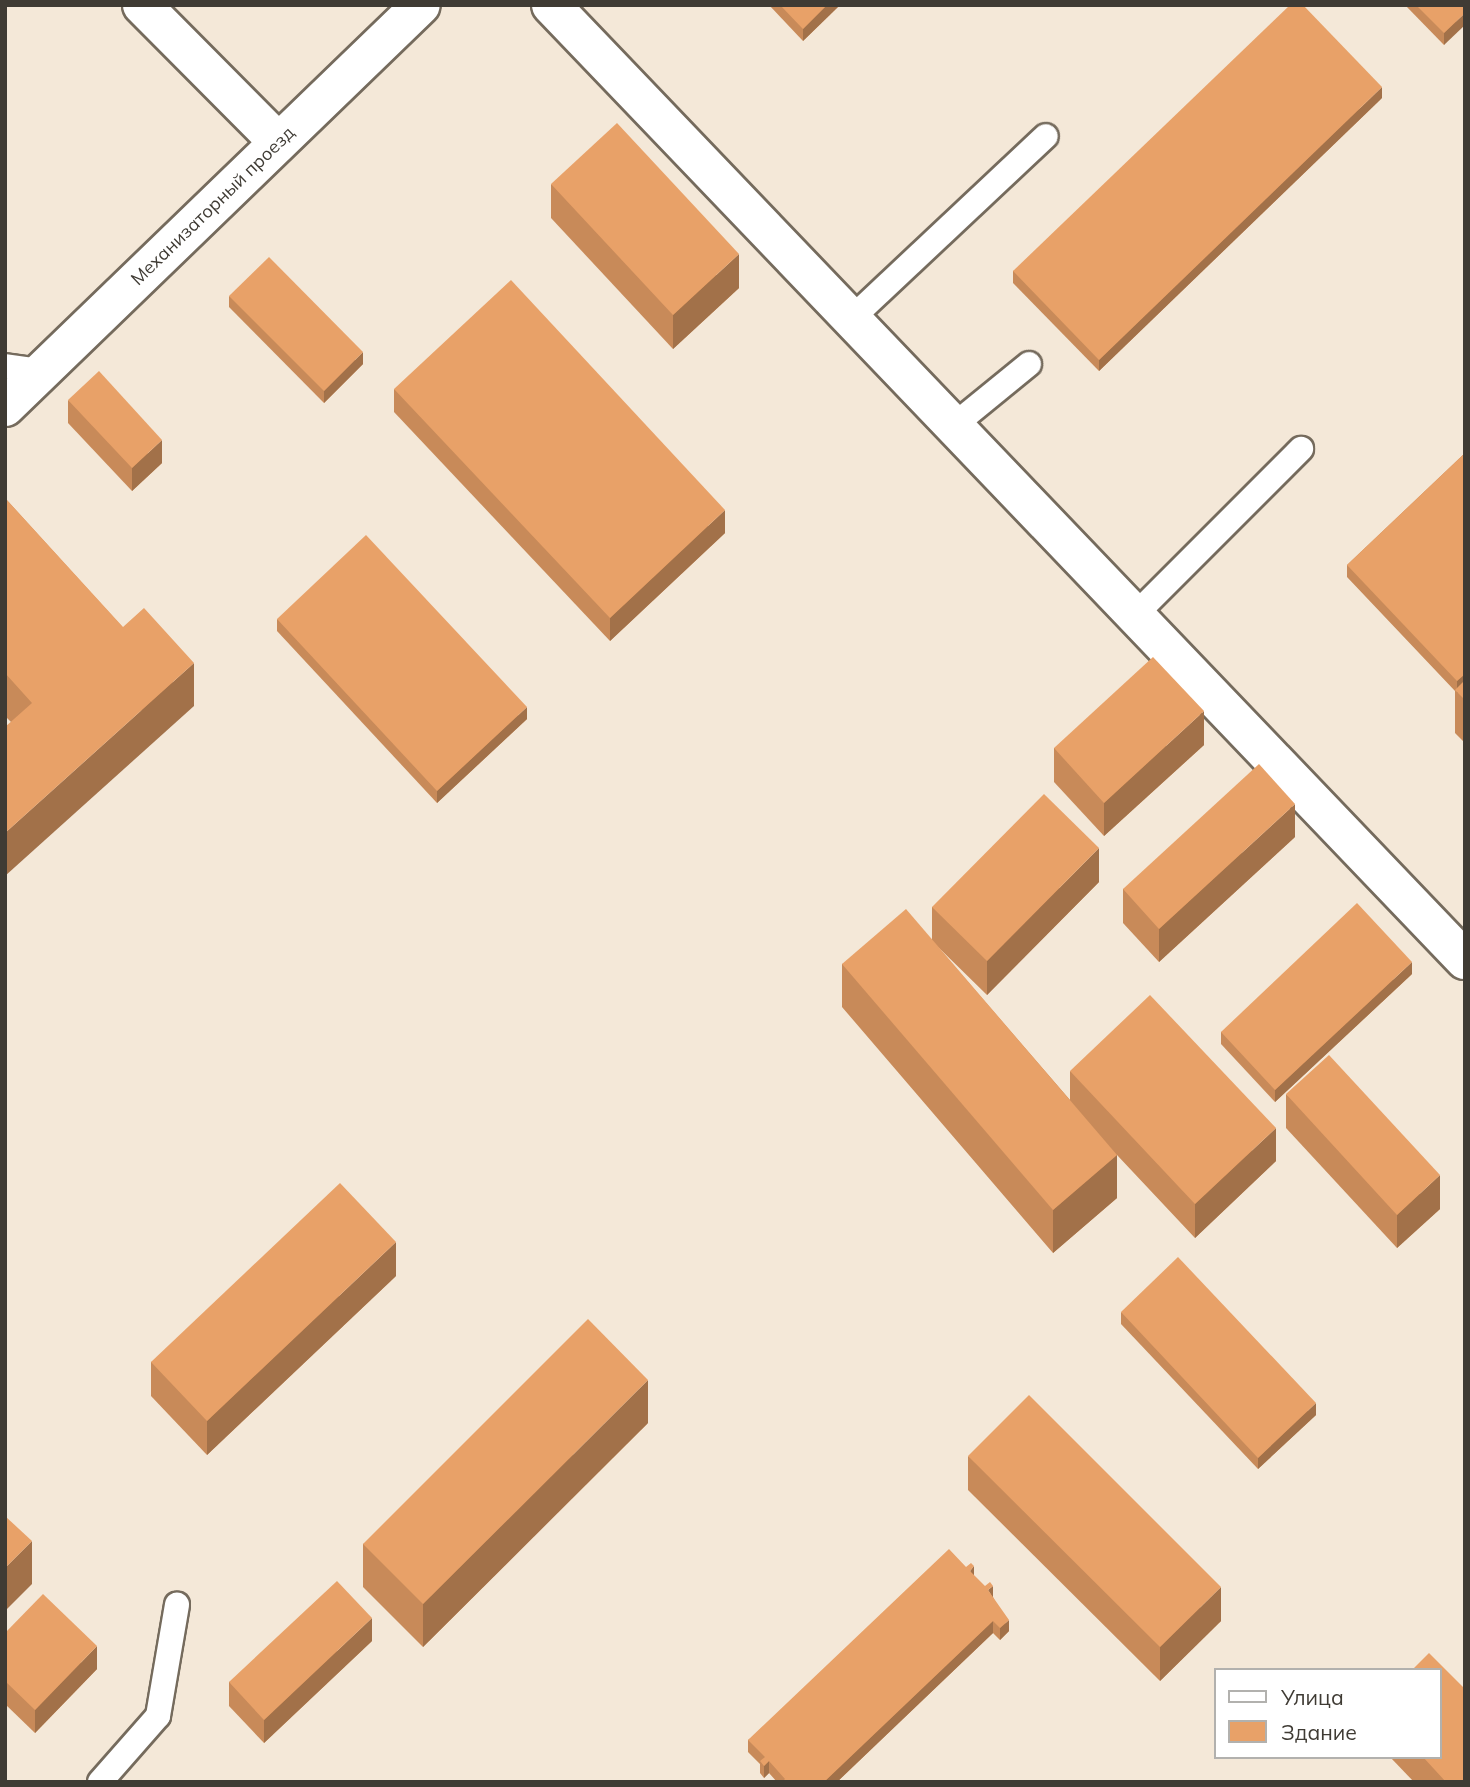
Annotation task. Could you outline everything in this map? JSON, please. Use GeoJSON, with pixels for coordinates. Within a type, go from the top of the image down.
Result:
{"type":"FeatureCollection","features":[{"type":"Feature","properties":{"kind":"street"},"geometry":{"type":"LineString","coordinates":[[142,5],[278,142]]}},
{"type":"Feature","properties":{"kind":"street","name":"Механизаторный проезд"},"geometry":{"type":"LineString","coordinates":[[5,407],[421,5]]}},
{"type":"Feature","properties":{"kind":"street"},"geometry":{"type":"LineString","coordinates":[[551,5],[1465,960]]}},
{"type":"Feature","properties":{"kind":"lane"},"geometry":{"type":"LineString","coordinates":[[850,319],[1046,136]]}},
{"type":"Feature","properties":{"kind":"lane"},"geometry":{"type":"LineString","coordinates":[[953,426],[1029,364]]}},
{"type":"Feature","properties":{"kind":"lane"},"geometry":{"type":"LineString","coordinates":[[5,366],[42,371]]}},
{"type":"Feature","properties":{"kind":"lane"},"geometry":{"type":"LineString","coordinates":[[1135,615],[1301,449]]}},
{"type":"Feature","properties":{"kind":"lane"},"geometry":{"type":"LineString","coordinates":[[100,1782],[158,1716],[177,1605]]}},
{"type":"Feature","properties":{"kind":"building"},"geometry":{"type":"Polygon","coordinates":[[[780,5],[827,5],[803,29],[780,5]]]}},
{"type":"Feature","properties":{"kind":"building"},"geometry":{"type":"Polygon","coordinates":[[[1290,5],[1303,5],[1382,87],[1099,360],[1013,271],[1290,5]]]}},
{"type":"Feature","properties":{"kind":"building"},"geometry":{"type":"Polygon","coordinates":[[[1416,5],[1465,5],[1465,13],[1444,33],[1416,5]]]}},
{"type":"Feature","properties":{"kind":"building"},"geometry":{"type":"Polygon","coordinates":[[[617,123],[739,254],[673,315],[551,184],[617,123]]]}},
{"type":"Feature","properties":{"kind":"building"},"geometry":{"type":"Polygon","coordinates":[[[269,257],[363,352],[324,391],[229,296],[269,257]]]}},
{"type":"Feature","properties":{"kind":"building"},"geometry":{"type":"Polygon","coordinates":[[[511,280],[725,510],[610,618],[394,389],[511,280]]]}},
{"type":"Feature","properties":{"kind":"building"},"geometry":{"type":"Polygon","coordinates":[[[99,371],[162,440],[132,468],[68,400],[99,371]]]}},
{"type":"Feature","properties":{"kind":"building"},"geometry":{"type":"Polygon","coordinates":[[[1465,453],[1465,674],[1457,681],[1347,565],[1465,453]]]}},
{"type":"Feature","properties":{"kind":"building"},"geometry":{"type":"Polygon","coordinates":[[[5,498],[123,627],[144,608],[194,663],[5,833],[5,727],[32,703],[5,673],[5,498]]]}},
{"type":"Feature","properties":{"kind":"building"},"geometry":{"type":"Polygon","coordinates":[[[366,535],[527,707],[437,791],[277,619],[366,535]]]}},
{"type":"Feature","properties":{"kind":"building"},"geometry":{"type":"Polygon","coordinates":[[[1153,657],[1204,711],[1104,803],[1054,748],[1153,657]]]}},
{"type":"Feature","properties":{"kind":"building"},"geometry":{"type":"Polygon","coordinates":[[[1465,680],[1465,700],[1455,690],[1465,680]]]}},
{"type":"Feature","properties":{"kind":"building"},"geometry":{"type":"Polygon","coordinates":[[[1259,764],[1295,804],[1159,929],[1123,889],[1259,764]]]}},
{"type":"Feature","properties":{"kind":"building"},"geometry":{"type":"Polygon","coordinates":[[[1044,794],[1099,848],[987,961],[932,907],[1044,794]]]}},
{"type":"Feature","properties":{"kind":"building"},"geometry":{"type":"Polygon","coordinates":[[[1357,903],[1412,962],[1275,1090],[1221,1032],[1357,903]]]}},
{"type":"Feature","properties":{"kind":"building"},"geometry":{"type":"Polygon","coordinates":[[[906,909],[1117,1155],[1053,1210],[842,964],[906,909]]]}},
{"type":"Feature","properties":{"kind":"building"},"geometry":{"type":"Polygon","coordinates":[[[1150,995],[1276,1128],[1195,1204],[1070,1071],[1150,995]]]}},
{"type":"Feature","properties":{"kind":"building"},"geometry":{"type":"Polygon","coordinates":[[[1329,1055],[1440,1175],[1397,1215],[1286,1094],[1329,1055]]]}},
{"type":"Feature","properties":{"kind":"building"},"geometry":{"type":"Polygon","coordinates":[[[340,1183],[396,1242],[207,1421],[151,1362],[340,1183]]]}},
{"type":"Feature","properties":{"kind":"building"},"geometry":{"type":"Polygon","coordinates":[[[1178,1257],[1316,1403],[1258,1458],[1121,1312],[1178,1257]]]}},
{"type":"Feature","properties":{"kind":"building"},"geometry":{"type":"Polygon","coordinates":[[[588,1319],[648,1380],[423,1604],[363,1544],[588,1319]]]}},
{"type":"Feature","properties":{"kind":"building"},"geometry":{"type":"Polygon","coordinates":[[[1029,1395],[1221,1587],[1160,1647],[968,1456],[1029,1395]]]}},
{"type":"Feature","properties":{"kind":"building"},"geometry":{"type":"Polygon","coordinates":[[[5,1516],[32,1541],[5,1568],[5,1516]]]}},
{"type":"Feature","properties":{"kind":"building"},"geometry":{"type":"Polygon","coordinates":[[[949,1549],[966,1567],[971,1563],[974,1566],[970,1571],[985,1586],[990,1582],[993,1586],[988,1590],[1009,1620],[1000,1628],[993,1621],[824,1782],[782,1782],[785,1779],[769,1761],[764,1766],[760,1761],[765,1757],[748,1740],[949,1549]]]}},
{"type":"Feature","properties":{"kind":"building"},"geometry":{"type":"Polygon","coordinates":[[[337,1581],[372,1618],[264,1720],[229,1682],[337,1581]]]}},
{"type":"Feature","properties":{"kind":"building"},"geometry":{"type":"Polygon","coordinates":[[[43,1594],[97,1646],[35,1710],[5,1681],[5,1633],[43,1594]]]}},
{"type":"Feature","properties":{"kind":"building"},"geometry":{"type":"Polygon","coordinates":[[[1429,1653],[1465,1689],[1465,1782],[1446,1782],[1425,1759],[1442,1759],[1442,1668],[1414,1668],[1429,1653]]]}}]}
